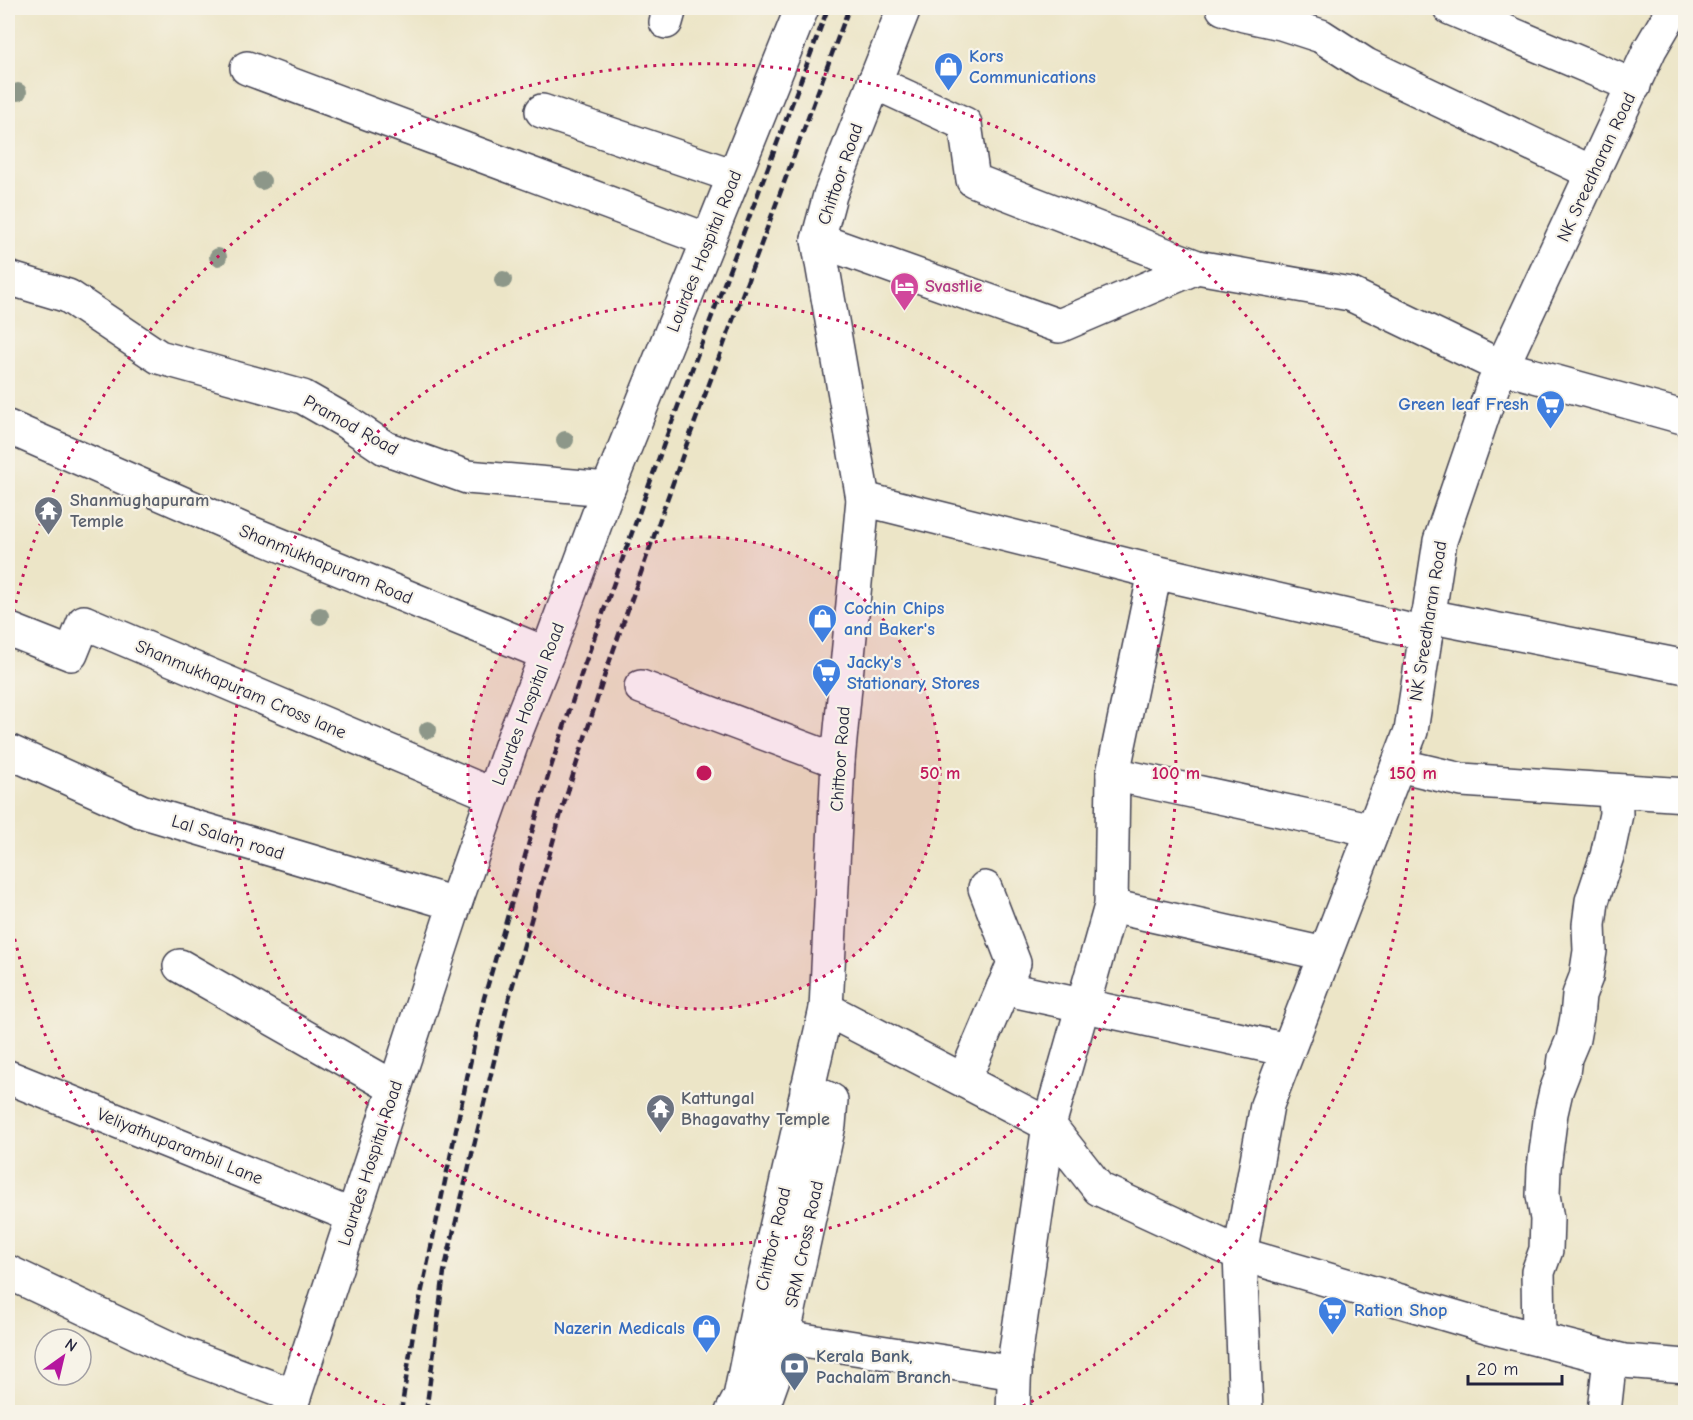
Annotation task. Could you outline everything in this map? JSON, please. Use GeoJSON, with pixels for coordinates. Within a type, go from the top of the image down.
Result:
{"type":"FeatureCollection","features":[{"type":"Feature","properties":{"kind":"street","name":"Lourdes Hospital Road"},"geometry":{"type":"LineString","coordinates":[[291,1404],[455,904],[514,737],[608,489],[802,8]]}},
{"type":"Feature","properties":{"kind":"street","name":"Chittoor Road"},"geometry":{"type":"LineString","coordinates":[[732,1413],[740,1397],[826,1009],[838,761],[863,499],[818,240],[830,195],[904,8]]}},
{"type":"Feature","properties":{"kind":"street"},"geometry":{"type":"LineString","coordinates":[[1224,8],[1321,36],[1366,65],[1593,173]]}},
{"type":"Feature","properties":{"kind":"street"},"geometry":{"type":"LineString","coordinates":[[1450,8],[1634,86]]}},
{"type":"Feature","properties":{"kind":"street","name":"NK Sreedharan Road"},"geometry":{"type":"LineString","coordinates":[[1246,1413],[1240,1254],[1267,1105],[1411,731],[1440,541],[1493,386],[1650,49],[1674,8]]}},
{"type":"Feature","properties":{"kind":"street"},"geometry":{"type":"LineString","coordinates":[[247,68],[708,240]]}},
{"type":"Feature","properties":{"kind":"street"},"geometry":{"type":"LineString","coordinates":[[874,82],[965,124],[973,180],[1197,267],[1350,294],[1502,367],[1686,418]]}},
{"type":"Feature","properties":{"kind":"street"},"geometry":{"type":"LineString","coordinates":[[542,111],[734,176]]}},
{"type":"Feature","properties":{"kind":"street"},"geometry":{"type":"LineString","coordinates":[[818,240],[1059,326],[1197,267]]}},
{"type":"Feature","properties":{"kind":"street","name":"Pramod Road"},"geometry":{"type":"LineString","coordinates":[[8,278],[69,296],[159,357],[303,397],[345,421],[385,448],[466,477],[608,489]]}},
{"type":"Feature","properties":{"kind":"street","name":"Shanmukhapuram Road"},"geometry":{"type":"LineString","coordinates":[[8,427],[246,531],[547,654]]}},
{"type":"Feature","properties":{"kind":"street"},"geometry":{"type":"LineString","coordinates":[[863,499],[1155,572],[1427,625],[1686,667]]}},
{"type":"Feature","properties":{"kind":"street"},"geometry":{"type":"LineString","coordinates":[[1013,1413],[1015,1373],[1049,1125],[1111,906],[1113,774],[1155,572]]}},
{"type":"Feature","properties":{"kind":"street","name":"Shanmukhapuram Cross lane"},"geometry":{"type":"LineString","coordinates":[[8,629],[71,654],[84,622],[493,795]]}},
{"type":"Feature","properties":{"kind":"street"},"geometry":{"type":"LineString","coordinates":[[641,687],[838,761]]}},
{"type":"Feature","properties":{"kind":"street","name":"Lal Salam road"},"geometry":{"type":"LineString","coordinates":[[8,751],[141,811],[455,904]]}},
{"type":"Feature","properties":{"kind":"street"},"geometry":{"type":"LineString","coordinates":[[1398,765],[1462,780],[1686,795]]}},
{"type":"Feature","properties":{"kind":"street"},"geometry":{"type":"LineString","coordinates":[[1113,774],[1373,830]]}},
{"type":"Feature","properties":{"kind":"street"},"geometry":{"type":"LineString","coordinates":[[1539,1339],[1538,1272],[1546,1250],[1547,1219],[1543,1195],[1551,1113],[1565,1058],[1573,1039],[1578,1017],[1579,995],[1586,977],[1590,951],[1589,925],[1592,901],[1607,856],[1616,814],[1615,791]]}},
{"type":"Feature","properties":{"kind":"street"},"geometry":{"type":"LineString","coordinates":[[964,1080],[1014,963],[985,888]]}},
{"type":"Feature","properties":{"kind":"street"},"geometry":{"type":"LineString","coordinates":[[1111,906],[1325,954]]}},
{"type":"Feature","properties":{"kind":"street"},"geometry":{"type":"LineString","coordinates":[[180,966],[395,1088]]}},
{"type":"Feature","properties":{"kind":"street"},"geometry":{"type":"LineString","coordinates":[[1003,988],[1288,1050]]}},
{"type":"Feature","properties":{"kind":"street"},"geometry":{"type":"LineString","coordinates":[[826,1009],[1049,1125],[1099,1189],[1240,1254],[1486,1326],[1610,1358],[1686,1366]]}},
{"type":"Feature","properties":{"kind":"street","name":"Veliyathuparambil Lane"},"geometry":{"type":"LineString","coordinates":[[8,1077],[353,1216]]}},
{"type":"Feature","properties":{"kind":"street","name":"SRM Cross Road"},"geometry":{"type":"LineString","coordinates":[[761,1413],[776,1370],[784,1337],[829,1125],[831,1100],[805,1097]]}},
{"type":"Feature","properties":{"kind":"street"},"geometry":{"type":"LineString","coordinates":[[8,1272],[99,1317],[163,1344],[291,1404]]}},
{"type":"Feature","properties":{"kind":"street"},"geometry":{"type":"LineString","coordinates":[[784,1337],[1015,1373]]}},
{"type":"Feature","properties":{"kind":"street"},"geometry":{"type":"LineString","coordinates":[[1604,1413],[1610,1358]]}},
{"type":"Feature","properties":{"kind":"railway"},"geometry":{"type":"LineString","coordinates":[[401,1412],[414,1327],[484,998],[549,773],[584,666],[666,438],[828,8]]}},
{"type":"Feature","properties":{"kind":"railway"},"geometry":{"type":"LineString","coordinates":[[426,1412],[444,1272],[508,1002],[561,813],[605,674],[686,446],[849,8]]}},
{"type":"Feature","properties":{"kind":"place","name":"Kors Communications"},"geometry":{"type":"Point","coordinates":[948,92]}},
{"type":"Feature","properties":{"kind":"place","name":"Svastlie"},"geometry":{"type":"Point","coordinates":[904,312]}},
{"type":"Feature","properties":{"kind":"place","name":"Green leaf Fresh"},"geometry":{"type":"Point","coordinates":[1550,430]}},
{"type":"Feature","properties":{"kind":"place","name":"Shanmughapuram Temple"},"geometry":{"type":"Point","coordinates":[49,536]}},
{"type":"Feature","properties":{"kind":"place","name":"Cochin Chips and Baker's"},"geometry":{"type":"Point","coordinates":[823,644]}},
{"type":"Feature","properties":{"kind":"place","name":"Jacky's Stationary Stores"},"geometry":{"type":"Point","coordinates":[826,698]}},
{"type":"Feature","properties":{"kind":"place","name":"Kattungal Bhagavathy Temple"},"geometry":{"type":"Point","coordinates":[660,1134]}},
{"type":"Feature","properties":{"kind":"place","name":"Ration Shop"},"geometry":{"type":"Point","coordinates":[1333,1336]}},
{"type":"Feature","properties":{"kind":"place","name":"Nazerin Medicals"},"geometry":{"type":"Point","coordinates":[706,1354]}},
{"type":"Feature","properties":{"kind":"place","name":"Kerala Bank, Pachalam Branch"},"geometry":{"type":"Point","coordinates":[795,1392]}}]}
